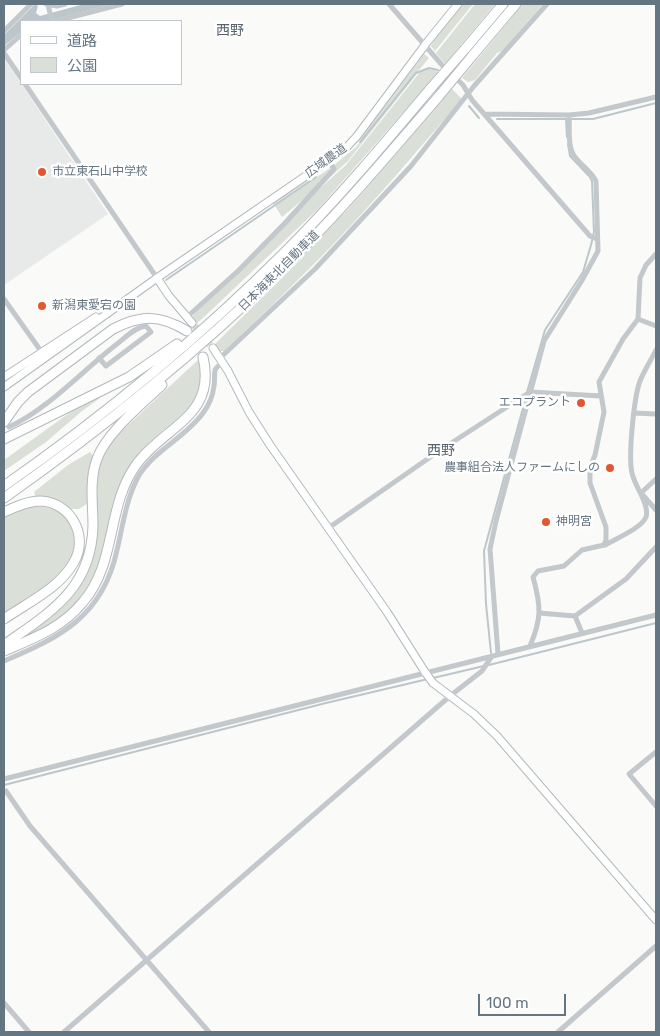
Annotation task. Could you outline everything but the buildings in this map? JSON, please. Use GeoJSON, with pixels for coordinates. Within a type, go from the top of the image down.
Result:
{"type":"FeatureCollection","features":[{"type":"Feature","properties":{"kind":"highway","name":"日本海東北自動車道"},"geometry":{"type":"LineString","coordinates":[[4,486],[84,427],[156,370],[229,306],[287,250],[347,186],[503,4]]}},
{"type":"Feature","properties":{"kind":"highway","name":"日本海東北自動車道"},"geometry":{"type":"LineString","coordinates":[[4,498],[139,398],[237,312],[318,232],[398,144],[516,4]]}},
{"type":"Feature","properties":{"kind":"highway"},"geometry":{"type":"LineString","coordinates":[[4,439],[106,388],[153,362],[172,349],[254,276],[287,250]]}},
{"type":"Feature","properties":{"kind":"highway"},"geometry":{"type":"LineString","coordinates":[[4,645],[51,612],[67,596],[80,578],[92,544],[93,473],[97,458],[110,435],[237,312]]}},
{"type":"Feature","properties":{"kind":"highway"},"geometry":{"type":"LineString","coordinates":[[6,424],[18,402],[28,392],[113,329],[124,323],[138,319],[156,318],[170,322],[186,331]]}},
{"type":"Feature","properties":{"kind":"highway"},"geometry":{"type":"LineString","coordinates":[[4,651],[35,638],[61,624],[73,614],[92,590],[105,563],[116,510],[127,479],[145,454],[183,422],[199,402],[206,382],[203,357]]}},
{"type":"Feature","properties":{"kind":"highway"},"geometry":{"type":"LineString","coordinates":[[4,512],[31,502],[41,501],[61,507],[75,521],[79,531],[80,542],[75,562],[61,579],[4,619]]}},
{"type":"Feature","properties":{"kind":"street"},"geometry":{"type":"LineString","coordinates":[[4,31],[31,4]]}},
{"type":"Feature","properties":{"kind":"street"},"geometry":{"type":"LineString","coordinates":[[53,20],[48,7],[65,4]]}},
{"type":"Feature","properties":{"kind":"street"},"geometry":{"type":"LineString","coordinates":[[57,20],[122,4]]}},
{"type":"Feature","properties":{"kind":"street"},"geometry":{"type":"LineString","coordinates":[[390,4],[590,236],[597,239]]}},
{"type":"Feature","properties":{"kind":"street","name":"広域農道"},"geometry":{"type":"LineString","coordinates":[[4,387],[157,278],[345,149],[458,4]]}},
{"type":"Feature","properties":{"kind":"street"},"geometry":{"type":"LineString","coordinates":[[4,661],[59,635],[84,615],[94,603],[102,591],[114,562],[128,502],[136,482],[150,462],[202,415],[212,394],[215,370],[222,360],[315,269],[410,166],[468,93],[547,4]]}},
{"type":"Feature","properties":{"kind":"street"},"geometry":{"type":"LineString","coordinates":[[20,36],[4,52],[20,76]]}},
{"type":"Feature","properties":{"kind":"street"},"geometry":{"type":"LineString","coordinates":[[26,85],[157,278],[189,320],[285,224],[334,169],[328,160]]}},
{"type":"Feature","properties":{"kind":"street"},"geometry":{"type":"LineString","coordinates":[[484,114],[569,115],[589,113],[656,97]]}},
{"type":"Feature","properties":{"kind":"street"},"geometry":{"type":"LineString","coordinates":[[64,1032],[450,696],[482,671],[495,655],[490,549],[496,521],[544,341],[598,251],[596,181],[572,152],[569,115]]}},
{"type":"Feature","properties":{"kind":"street"},"geometry":{"type":"LineString","coordinates":[[604,545],[606,527],[590,483],[590,468],[595,455],[604,412],[600,382],[623,339],[638,319],[640,278],[646,265],[656,254]]}},
{"type":"Feature","properties":{"kind":"street","name":"広域農道"},"geometry":{"type":"LineString","coordinates":[[4,377],[157,278]]}},
{"type":"Feature","properties":{"kind":"street"},"geometry":{"type":"LineString","coordinates":[[4,299],[46,358]]}},
{"type":"Feature","properties":{"kind":"street"},"geometry":{"type":"LineString","coordinates":[[638,319],[656,326]]}},
{"type":"Feature","properties":{"kind":"street"},"geometry":{"type":"LineString","coordinates":[[6,424],[37,410],[99,358],[136,329],[146,326],[151,332],[106,366],[99,358]]}},
{"type":"Feature","properties":{"kind":"street"},"geometry":{"type":"LineString","coordinates":[[213,348],[222,360],[259,429],[327,529],[387,612],[425,672],[433,682],[474,714],[498,736],[656,920]]}},
{"type":"Feature","properties":{"kind":"street"},"geometry":{"type":"LineString","coordinates":[[530,646],[537,629],[539,613],[540,603],[533,577],[538,571],[564,566],[582,550],[604,545],[638,527],[645,518],[646,513],[641,493],[632,473],[630,438],[639,382],[656,350]]}},
{"type":"Feature","properties":{"kind":"street"},"geometry":{"type":"LineString","coordinates":[[327,529],[438,450],[530,392],[601,396]]}},
{"type":"Feature","properties":{"kind":"street"},"geometry":{"type":"LineString","coordinates":[[634,413],[656,414]]}},
{"type":"Feature","properties":{"kind":"street"},"geometry":{"type":"LineString","coordinates":[[641,493],[656,479]]}},
{"type":"Feature","properties":{"kind":"street"},"geometry":{"type":"LineString","coordinates":[[641,493],[656,510]]}},
{"type":"Feature","properties":{"kind":"street"},"geometry":{"type":"LineString","coordinates":[[539,613],[575,616],[626,579],[656,547]]}},
{"type":"Feature","properties":{"kind":"street"},"geometry":{"type":"LineString","coordinates":[[4,779],[656,615]]}},
{"type":"Feature","properties":{"kind":"street"},"geometry":{"type":"LineString","coordinates":[[575,616],[582,633]]}},
{"type":"Feature","properties":{"kind":"street"},"geometry":{"type":"LineString","coordinates":[[656,752],[629,774],[656,806]]}},
{"type":"Feature","properties":{"kind":"street"},"geometry":{"type":"LineString","coordinates":[[6,791],[30,826],[209,1032]]}},
{"type":"Feature","properties":{"kind":"street"},"geometry":{"type":"LineString","coordinates":[[558,1032],[656,946]]}},
{"type":"Feature","properties":{"kind":"street"},"geometry":{"type":"LineString","coordinates":[[4,1003],[29,1032]]}},
{"type":"Feature","properties":{"kind":"shaded area"},"geometry":{"type":"Polygon","coordinates":[[[35,4],[38,6],[36,13],[40,16],[84,4],[112,4],[51,20],[20,20],[20,33],[4,46],[4,35],[35,4]]]}},
{"type":"Feature","properties":{"kind":"shaded area","name":"市立東石山中学校"},"geometry":{"type":"Polygon","coordinates":[[[4,58],[20,82],[20,85],[22,85],[108,214],[4,285],[4,58]]]}},
{"type":"Feature","properties":{"kind":"green space"},"geometry":{"type":"Polygon","coordinates":[[[461,4],[473,4],[435,51],[431,46],[435,38],[461,4]]]}},
{"type":"Feature","properties":{"kind":"green space"},"geometry":{"type":"Polygon","coordinates":[[[475,4],[495,4],[445,64],[436,53],[475,4]]]}},
{"type":"Feature","properties":{"kind":"green space"},"geometry":{"type":"Polygon","coordinates":[[[523,4],[543,4],[502,51],[497,53],[475,80],[468,82],[462,78],[523,4]]]}},
{"type":"Feature","properties":{"kind":"green space"},"geometry":{"type":"Polygon","coordinates":[[[424,54],[429,58],[425,63],[359,141],[332,164],[360,138],[424,54]]]}},
{"type":"Feature","properties":{"kind":"green space"},"geometry":{"type":"Polygon","coordinates":[[[429,69],[438,73],[318,209],[204,317],[197,323],[193,321],[193,315],[318,190],[346,165],[420,72],[429,69]]]}},
{"type":"Feature","properties":{"kind":"green space"},"geometry":{"type":"Polygon","coordinates":[[[415,76],[348,161],[327,180],[334,165],[356,147],[415,76]]]}},
{"type":"Feature","properties":{"kind":"green space"},"geometry":{"type":"Polygon","coordinates":[[[452,89],[462,99],[376,198],[322,256],[273,304],[224,351],[218,351],[215,344],[298,262],[351,206],[452,89]]]}},
{"type":"Feature","properties":{"kind":"green space"},"geometry":{"type":"Polygon","coordinates":[[[327,165],[329,166],[274,205],[272,203],[327,165]]]}},
{"type":"Feature","properties":{"kind":"green space"},"geometry":{"type":"Polygon","coordinates":[[[330,168],[306,197],[282,217],[275,206],[330,168]]]}},
{"type":"Feature","properties":{"kind":"green space"},"geometry":{"type":"Polygon","coordinates":[[[198,360],[201,375],[200,387],[195,398],[180,416],[142,450],[124,476],[117,496],[102,557],[90,586],[75,606],[61,619],[37,633],[19,640],[58,610],[76,590],[87,571],[96,475],[101,455],[114,438],[198,360]]]}},
{"type":"Feature","properties":{"kind":"green space"},"geometry":{"type":"Polygon","coordinates":[[[98,396],[100,398],[46,442],[4,471],[4,460],[79,406],[98,396]]]}},
{"type":"Feature","properties":{"kind":"green space"},"geometry":{"type":"Polygon","coordinates":[[[90,452],[95,457],[88,503],[79,509],[70,509],[63,503],[54,500],[36,498],[34,492],[68,465],[90,452]]]}},
{"type":"Feature","properties":{"kind":"green space"},"geometry":{"type":"Polygon","coordinates":[[[36,506],[58,512],[70,523],[76,542],[73,555],[65,568],[54,579],[4,615],[4,515],[21,508],[36,506]]]}},
{"type":"Feature","properties":{"kind":"waterway"},"geometry":{"type":"LineString","coordinates":[[360,142],[416,73],[429,68],[438,70]]}},
{"type":"Feature","properties":{"kind":"waterway"},"geometry":{"type":"LineString","coordinates":[[570,119],[593,119],[656,103]]}},
{"type":"Feature","properties":{"kind":"waterway"},"geometry":{"type":"LineString","coordinates":[[469,106],[479,118]]}},
{"type":"Feature","properties":{"kind":"waterway"},"geometry":{"type":"LineString","coordinates":[[497,119],[566,119]]}},
{"type":"Feature","properties":{"kind":"waterway"},"geometry":{"type":"LineString","coordinates":[[566,119],[567,137]]}},
{"type":"Feature","properties":{"kind":"waterway"},"geometry":{"type":"LineString","coordinates":[[527,392],[545,330],[583,272],[594,232],[592,181],[570,156],[568,144]]}},
{"type":"Feature","properties":{"kind":"waterway"},"geometry":{"type":"LineString","coordinates":[[166,280],[316,177]]}},
{"type":"Feature","properties":{"kind":"waterway"},"geometry":{"type":"LineString","coordinates":[[491,653],[486,604],[484,551],[526,397]]}},
{"type":"Feature","properties":{"kind":"waterway"},"geometry":{"type":"LineString","coordinates":[[489,665],[656,623]]}},
{"type":"Feature","properties":{"kind":"waterway"},"geometry":{"type":"LineString","coordinates":[[433,678],[484,666]]}},
{"type":"Feature","properties":{"kind":"waterway"},"geometry":{"type":"LineString","coordinates":[[4,785],[428,679]]}},
{"type":"Feature","properties":{"kind":"tunnel"},"geometry":{"type":"LineString","coordinates":[[192,323],[213,348]]}},
{"type":"Feature","properties":{"kind":"place","name":"市立東石山中学校"},"geometry":{"type":"Point","coordinates":[42,172]}},
{"type":"Feature","properties":{"kind":"place","name":"新潟東愛宕の園"},"geometry":{"type":"Point","coordinates":[42,306]}},
{"type":"Feature","properties":{"kind":"place","name":"エコプラント"},"geometry":{"type":"Point","coordinates":[581,403]}},
{"type":"Feature","properties":{"kind":"place","name":"農事組合法人ファームにしの"},"geometry":{"type":"Point","coordinates":[610,468]}},
{"type":"Feature","properties":{"kind":"place","name":"神明宮"},"geometry":{"type":"Point","coordinates":[546,522]}},
{"type":"Feature","properties":{"kind":"district","name":"西野"},"geometry":{"type":"Point","coordinates":[230,31]}},
{"type":"Feature","properties":{"kind":"district","name":"西野"},"geometry":{"type":"Point","coordinates":[441,451]}}]}
